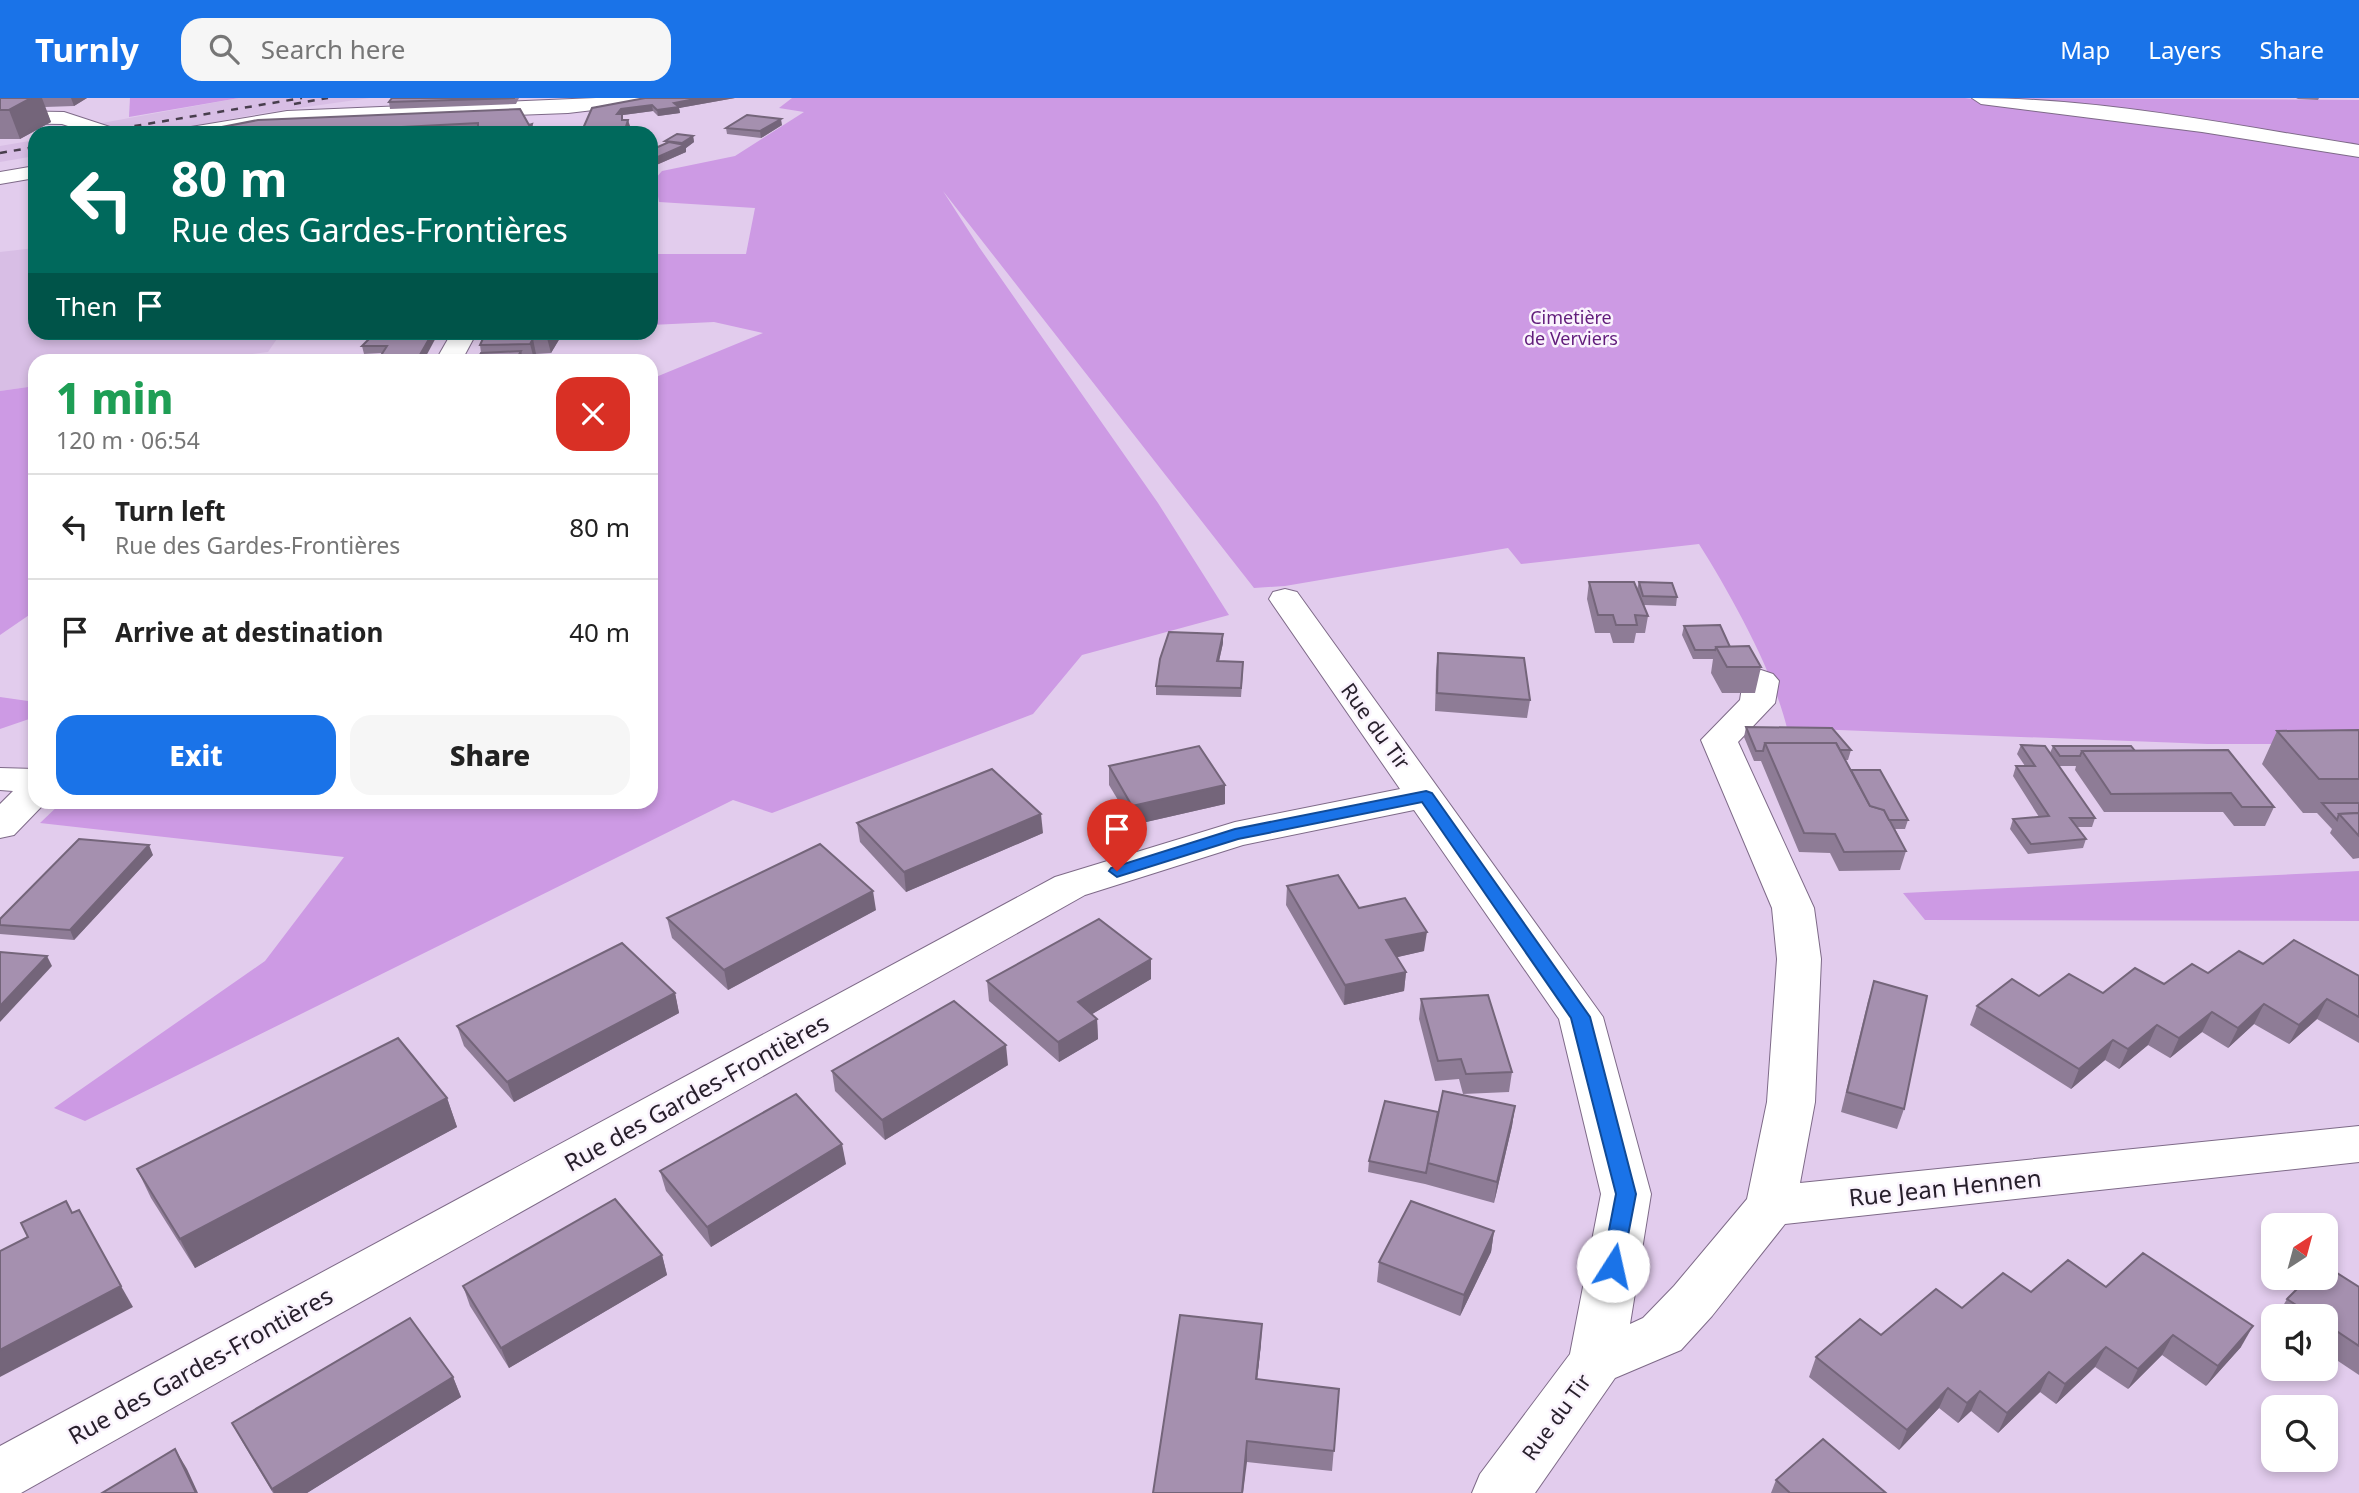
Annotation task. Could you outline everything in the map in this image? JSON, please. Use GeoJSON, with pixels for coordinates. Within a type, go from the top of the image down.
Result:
{"type":"FeatureCollection","features":[{"type":"Feature","properties":{"kind":"street"},"geometry":{"type":"LineString","coordinates":[[233,126],[288,117],[568,107],[644,98]]}},
{"type":"Feature","properties":{"kind":"street"},"geometry":{"type":"LineString","coordinates":[[1981,98],[2202,126],[2359,151]]}},
{"type":"Feature","properties":{"kind":"street"},"geometry":{"type":"LineString","coordinates":[[561,126],[568,107]]}},
{"type":"Feature","properties":{"kind":"street"},"geometry":{"type":"LineString","coordinates":[[0,117],[64,118],[88,126]]}},
{"type":"Feature","properties":{"kind":"street"},"geometry":{"type":"LineString","coordinates":[[0,178],[28,173]]}},
{"type":"Feature","properties":{"kind":"street","name":"Rue du Tir"},"geometry":{"type":"LineString","coordinates":[[1285,599],[1580,1017],[1626,1194],[1596,1362],[1501,1493]]}},
{"type":"Feature","properties":{"kind":"street"},"geometry":{"type":"LineString","coordinates":[[1596,1362],[1662,1334],[1693,1301],[1771,1206],[1791,1102],[1798,946],[1793,908],[1719,740],[1757,703],[1761,681]]}},
{"type":"Feature","properties":{"kind":"street"},"geometry":{"type":"LineString","coordinates":[[0,779],[28,780]]}},
{"type":"Feature","properties":{"kind":"street","name":"Rue des Gardes-Frontières"},"geometry":{"type":"LineString","coordinates":[[0,1475],[1070,886],[1235,834],[1426,796]]}},
{"type":"Feature","properties":{"kind":"street"},"geometry":{"type":"LineString","coordinates":[[0,826],[28,798]]}},
{"type":"Feature","properties":{"kind":"street","name":"Rue Jean Hennen"},"geometry":{"type":"LineString","coordinates":[[1771,1206],[2359,1144]]}},
{"type":"Feature","properties":{"kind":"shaded area"},"geometry":{"type":"Polygon","coordinates":[[[239,98],[370,98],[195,126],[85,126],[239,98]]]}},
{"type":"Feature","properties":{"kind":"shaded area"},"geometry":{"type":"Polygon","coordinates":[[[28,141],[28,157],[0,162],[0,146],[28,141]]]}},
{"type":"Feature","properties":{"kind":"shaded area"},"geometry":{"type":"Polygon","coordinates":[[[28,249],[28,340],[276,340],[268,352],[253,354],[28,354],[28,387],[0,391],[0,252],[28,249]]]}},
{"type":"Feature","properties":{"kind":"green space"},"geometry":{"type":"Polygon","coordinates":[[[130,98],[239,98],[129,117],[130,98]]]}},
{"type":"Feature","properties":{"kind":"green space","name":"Cimetière de Verviers"},"geometry":{"type":"Polygon","coordinates":[[[792,98],[1965,98],[2205,129],[2359,155],[2359,744],[2208,744],[1787,728],[1761,658],[1737,609],[1699,544],[1521,564],[1508,548],[1285,586],[1254,588],[943,191],[979,247],[1158,503],[1229,615],[1082,655],[1033,714],[772,813],[733,800],[85,1121],[54,1108],[265,961],[344,857],[40,823],[55,809],[658,809],[658,376],[763,333],[714,322],[658,325],[658,254],[746,254],[755,208],[659,202],[658,176],[662,171],[735,156],[804,112],[779,108],[792,98]]]}},
{"type":"Feature","properties":{"kind":"green space"},"geometry":{"type":"Polygon","coordinates":[[[2000,98],[2359,100],[2359,147],[2173,119],[2000,98]]]}},
{"type":"Feature","properties":{"kind":"green space"},"geometry":{"type":"Polygon","coordinates":[[[28,387],[28,616],[0,635],[0,391],[28,387]]]}},
{"type":"Feature","properties":{"kind":"green space"},"geometry":{"type":"Polygon","coordinates":[[[0,697],[28,701],[28,719],[0,729],[0,697]]]}},
{"type":"Feature","properties":{"kind":"green space"},"geometry":{"type":"Polygon","coordinates":[[[2359,871],[2359,921],[1925,920],[1903,893],[2359,871]]]}},
{"type":"Feature","properties":{"kind":"building"},"geometry":{"type":"Polygon","coordinates":[[[0,98],[31,98],[9,110],[0,110],[0,98]]]}},
{"type":"Feature","properties":{"kind":"building"},"geometry":{"type":"Polygon","coordinates":[[[392,98],[515,98],[389,102],[392,98]]]}},
{"type":"Feature","properties":{"kind":"building"},"geometry":{"type":"Polygon","coordinates":[[[645,98],[700,98],[674,103],[679,107],[657,110],[652,105],[621,109],[617,114],[622,114],[622,120],[628,120],[626,126],[584,126],[592,108],[645,98]]]}},
{"type":"Feature","properties":{"kind":"building"},"geometry":{"type":"Polygon","coordinates":[[[520,109],[529,125],[532,124],[531,126],[478,126],[478,123],[421,126],[227,126],[258,120],[520,109]]]}},
{"type":"Feature","properties":{"kind":"building"},"geometry":{"type":"Polygon","coordinates":[[[747,115],[781,119],[760,131],[726,128],[747,115]]]}},
{"type":"Feature","properties":{"kind":"building"},"geometry":{"type":"Polygon","coordinates":[[[677,134],[693,136],[682,143],[665,141],[677,134]]]}},
{"type":"Feature","properties":{"kind":"building"},"geometry":{"type":"Polygon","coordinates":[[[669,142],[685,145],[658,157],[658,147],[669,142]]]}},
{"type":"Feature","properties":{"kind":"building"},"geometry":{"type":"Polygon","coordinates":[[[368,340],[428,340],[420,354],[382,354],[387,346],[362,346],[368,340]]]}},
{"type":"Feature","properties":{"kind":"building"},"geometry":{"type":"Polygon","coordinates":[[[482,340],[532,340],[530,344],[480,345],[482,340]]]}},
{"type":"Feature","properties":{"kind":"building"},"geometry":{"type":"Polygon","coordinates":[[[521,351],[519,354],[481,353],[521,351]]]}},
{"type":"Feature","properties":{"kind":"building"},"geometry":{"type":"Polygon","coordinates":[[[1589,582],[1634,582],[1648,616],[1635,615],[1637,625],[1616,625],[1613,615],[1598,615],[1589,582]]]}},
{"type":"Feature","properties":{"kind":"building"},"geometry":{"type":"Polygon","coordinates":[[[1639,582],[1672,583],[1677,597],[1643,596],[1639,582]]]}},
{"type":"Feature","properties":{"kind":"building"},"geometry":{"type":"Polygon","coordinates":[[[1720,625],[1730,647],[1716,647],[1715,651],[1695,650],[1684,626],[1720,625]]]}},
{"type":"Feature","properties":{"kind":"building"},"geometry":{"type":"Polygon","coordinates":[[[1169,632],[1223,634],[1217,661],[1243,662],[1241,688],[1156,686],[1160,659],[1169,632]]]}},
{"type":"Feature","properties":{"kind":"building"},"geometry":{"type":"Polygon","coordinates":[[[1749,646],[1761,667],[1727,667],[1716,647],[1749,646]]]}},
{"type":"Feature","properties":{"kind":"building"},"geometry":{"type":"Polygon","coordinates":[[[1438,653],[1524,658],[1530,700],[1437,693],[1438,653]]]}},
{"type":"Feature","properties":{"kind":"building"},"geometry":{"type":"Polygon","coordinates":[[[1746,727],[1832,728],[1851,750],[1840,750],[1836,743],[1765,743],[1763,751],[1756,751],[1746,727]]]}},
{"type":"Feature","properties":{"kind":"building"},"geometry":{"type":"Polygon","coordinates":[[[2359,730],[2359,779],[2319,779],[2277,731],[2359,730]]]}},
{"type":"Feature","properties":{"kind":"building"},"geometry":{"type":"Polygon","coordinates":[[[1765,743],[1836,743],[1870,806],[1884,810],[1906,851],[1844,852],[1835,834],[1804,833],[1765,743]]]}},
{"type":"Feature","properties":{"kind":"building"},"geometry":{"type":"Polygon","coordinates":[[[2021,745],[2045,746],[2095,818],[2070,818],[2086,839],[2031,844],[2013,819],[2049,816],[2016,766],[2035,766],[2021,745]]]}},
{"type":"Feature","properties":{"kind":"building"},"geometry":{"type":"Polygon","coordinates":[[[1199,746],[1225,785],[1132,806],[1109,766],[1199,746]]]}},
{"type":"Feature","properties":{"kind":"building"},"geometry":{"type":"Polygon","coordinates":[[[2053,746],[2131,746],[2135,751],[2082,751],[2080,756],[2060,756],[2053,746]]]}},
{"type":"Feature","properties":{"kind":"building"},"geometry":{"type":"Polygon","coordinates":[[[2228,750],[2274,807],[2242,807],[2231,793],[2111,794],[2082,751],[2228,750]]]}},
{"type":"Feature","properties":{"kind":"building"},"geometry":{"type":"Polygon","coordinates":[[[992,769],[1041,814],[904,872],[857,823],[992,769]]]}},
{"type":"Feature","properties":{"kind":"building"},"geometry":{"type":"Polygon","coordinates":[[[1851,770],[1880,770],[1908,820],[1889,820],[1884,810],[1870,806],[1851,770]]]}},
{"type":"Feature","properties":{"kind":"building"},"geometry":{"type":"Polygon","coordinates":[[[2322,803],[2359,803],[2359,813],[2339,814],[2337,820],[2322,803]]]}},
{"type":"Feature","properties":{"kind":"building"},"geometry":{"type":"Polygon","coordinates":[[[2359,813],[2359,836],[2339,814],[2359,813]]]}},
{"type":"Feature","properties":{"kind":"building"},"geometry":{"type":"Polygon","coordinates":[[[79,839],[149,845],[70,930],[0,925],[0,919],[79,839]]]}},
{"type":"Feature","properties":{"kind":"building"},"geometry":{"type":"Polygon","coordinates":[[[820,844],[873,891],[724,970],[667,918],[820,844]]]}},
{"type":"Feature","properties":{"kind":"building"},"geometry":{"type":"Polygon","coordinates":[[[1338,875],[1359,908],[1405,898],[1427,932],[1386,940],[1406,972],[1345,985],[1287,886],[1338,875]]]}},
{"type":"Feature","properties":{"kind":"building"},"geometry":{"type":"Polygon","coordinates":[[[1099,919],[1151,959],[1078,1002],[1097,1019],[1058,1042],[987,981],[1099,919]]]}},
{"type":"Feature","properties":{"kind":"building"},"geometry":{"type":"Polygon","coordinates":[[[2294,940],[2359,976],[2359,1017],[2327,999],[2299,1025],[2264,1004],[2238,1028],[2212,1012],[2179,1038],[2157,1025],[2128,1049],[2113,1040],[2079,1069],[1977,1006],[2012,979],[2039,996],[2069,974],[2103,993],[2135,968],[2164,984],[2192,964],[2208,973],[2239,951],[2263,964],[2294,940]]]}},
{"type":"Feature","properties":{"kind":"building"},"geometry":{"type":"Polygon","coordinates":[[[622,943],[675,993],[507,1082],[457,1026],[622,943]]]}},
{"type":"Feature","properties":{"kind":"building"},"geometry":{"type":"Polygon","coordinates":[[[0,952],[47,956],[0,1006],[0,952]]]}},
{"type":"Feature","properties":{"kind":"building"},"geometry":{"type":"Polygon","coordinates":[[[1874,981],[1927,996],[1904,1109],[1847,1092],[1874,981]]]}},
{"type":"Feature","properties":{"kind":"building"},"geometry":{"type":"Polygon","coordinates":[[[1488,995],[1512,1072],[1466,1074],[1461,1059],[1438,1061],[1421,999],[1488,995]]]}},
{"type":"Feature","properties":{"kind":"building"},"geometry":{"type":"Polygon","coordinates":[[[954,1001],[1006,1045],[882,1120],[832,1071],[954,1001]]]}},
{"type":"Feature","properties":{"kind":"building"},"geometry":{"type":"Polygon","coordinates":[[[398,1038],[447,1098],[180,1239],[137,1169],[398,1038]]]}},
{"type":"Feature","properties":{"kind":"building"},"geometry":{"type":"Polygon","coordinates":[[[1443,1091],[1515,1106],[1497,1182],[1428,1163],[1443,1091]]]}},
{"type":"Feature","properties":{"kind":"building"},"geometry":{"type":"Polygon","coordinates":[[[796,1094],[842,1144],[707,1227],[660,1171],[796,1094]]]}},
{"type":"Feature","properties":{"kind":"building"},"geometry":{"type":"Polygon","coordinates":[[[1385,1101],[1438,1112],[1426,1173],[1369,1161],[1385,1101]]]}},
{"type":"Feature","properties":{"kind":"building"},"geometry":{"type":"Polygon","coordinates":[[[615,1199],[662,1255],[501,1348],[463,1286],[615,1199]]]}},
{"type":"Feature","properties":{"kind":"building"},"geometry":{"type":"Polygon","coordinates":[[[66,1201],[72,1213],[79,1210],[121,1286],[0,1350],[0,1251],[28,1237],[21,1223],[66,1201]]]}},
{"type":"Feature","properties":{"kind":"building"},"geometry":{"type":"Polygon","coordinates":[[[1411,1201],[1494,1231],[1464,1295],[1379,1262],[1411,1201]]]}},
{"type":"Feature","properties":{"kind":"building"},"geometry":{"type":"Polygon","coordinates":[[[2143,1253],[2253,1326],[2218,1366],[2173,1335],[2138,1369],[2106,1347],[2065,1384],[2049,1372],[2007,1413],[1980,1391],[1967,1403],[1948,1388],[1907,1430],[1816,1357],[1860,1319],[1881,1335],[1936,1289],[1962,1308],[2003,1273],[2031,1292],[2068,1260],[2106,1287],[2143,1253]]]}},
{"type":"Feature","properties":{"kind":"building"},"geometry":{"type":"Polygon","coordinates":[[[2338,1274],[2359,1287],[2359,1346],[2338,1332],[2338,1304],[2295,1304],[2287,1299],[2296,1290],[2338,1290],[2338,1274]]]}},
{"type":"Feature","properties":{"kind":"building"},"geometry":{"type":"Polygon","coordinates":[[[1180,1315],[1262,1324],[1256,1379],[1339,1389],[1334,1451],[1247,1441],[1242,1493],[1153,1493],[1180,1315]]]}},
{"type":"Feature","properties":{"kind":"building"},"geometry":{"type":"Polygon","coordinates":[[[410,1318],[453,1377],[272,1489],[232,1423],[410,1318]]]}},
{"type":"Feature","properties":{"kind":"building"},"geometry":{"type":"Polygon","coordinates":[[[1823,1439],[1886,1493],[1790,1493],[1776,1480],[1823,1439]]]}},
{"type":"Feature","properties":{"kind":"building"},"geometry":{"type":"Polygon","coordinates":[[[175,1449],[196,1493],[102,1493],[175,1449]]]}},
{"type":"Feature","properties":{"kind":"railway"},"geometry":{"type":"LineString","coordinates":[[135,126],[302,98]]}},
{"type":"Feature","properties":{"kind":"railway"},"geometry":{"type":"LineString","coordinates":[[294,104],[328,98]]}},
{"type":"Feature","properties":{"kind":"railway"},"geometry":{"type":"LineString","coordinates":[[0,153],[28,148]]}},
{"type":"Feature","properties":{"kind":"route"},"geometry":{"type":"LineString","coordinates":[[1117,871],[1235,834],[1426,796],[1580,1017],[1626,1194],[1613,1266]]}}]}
